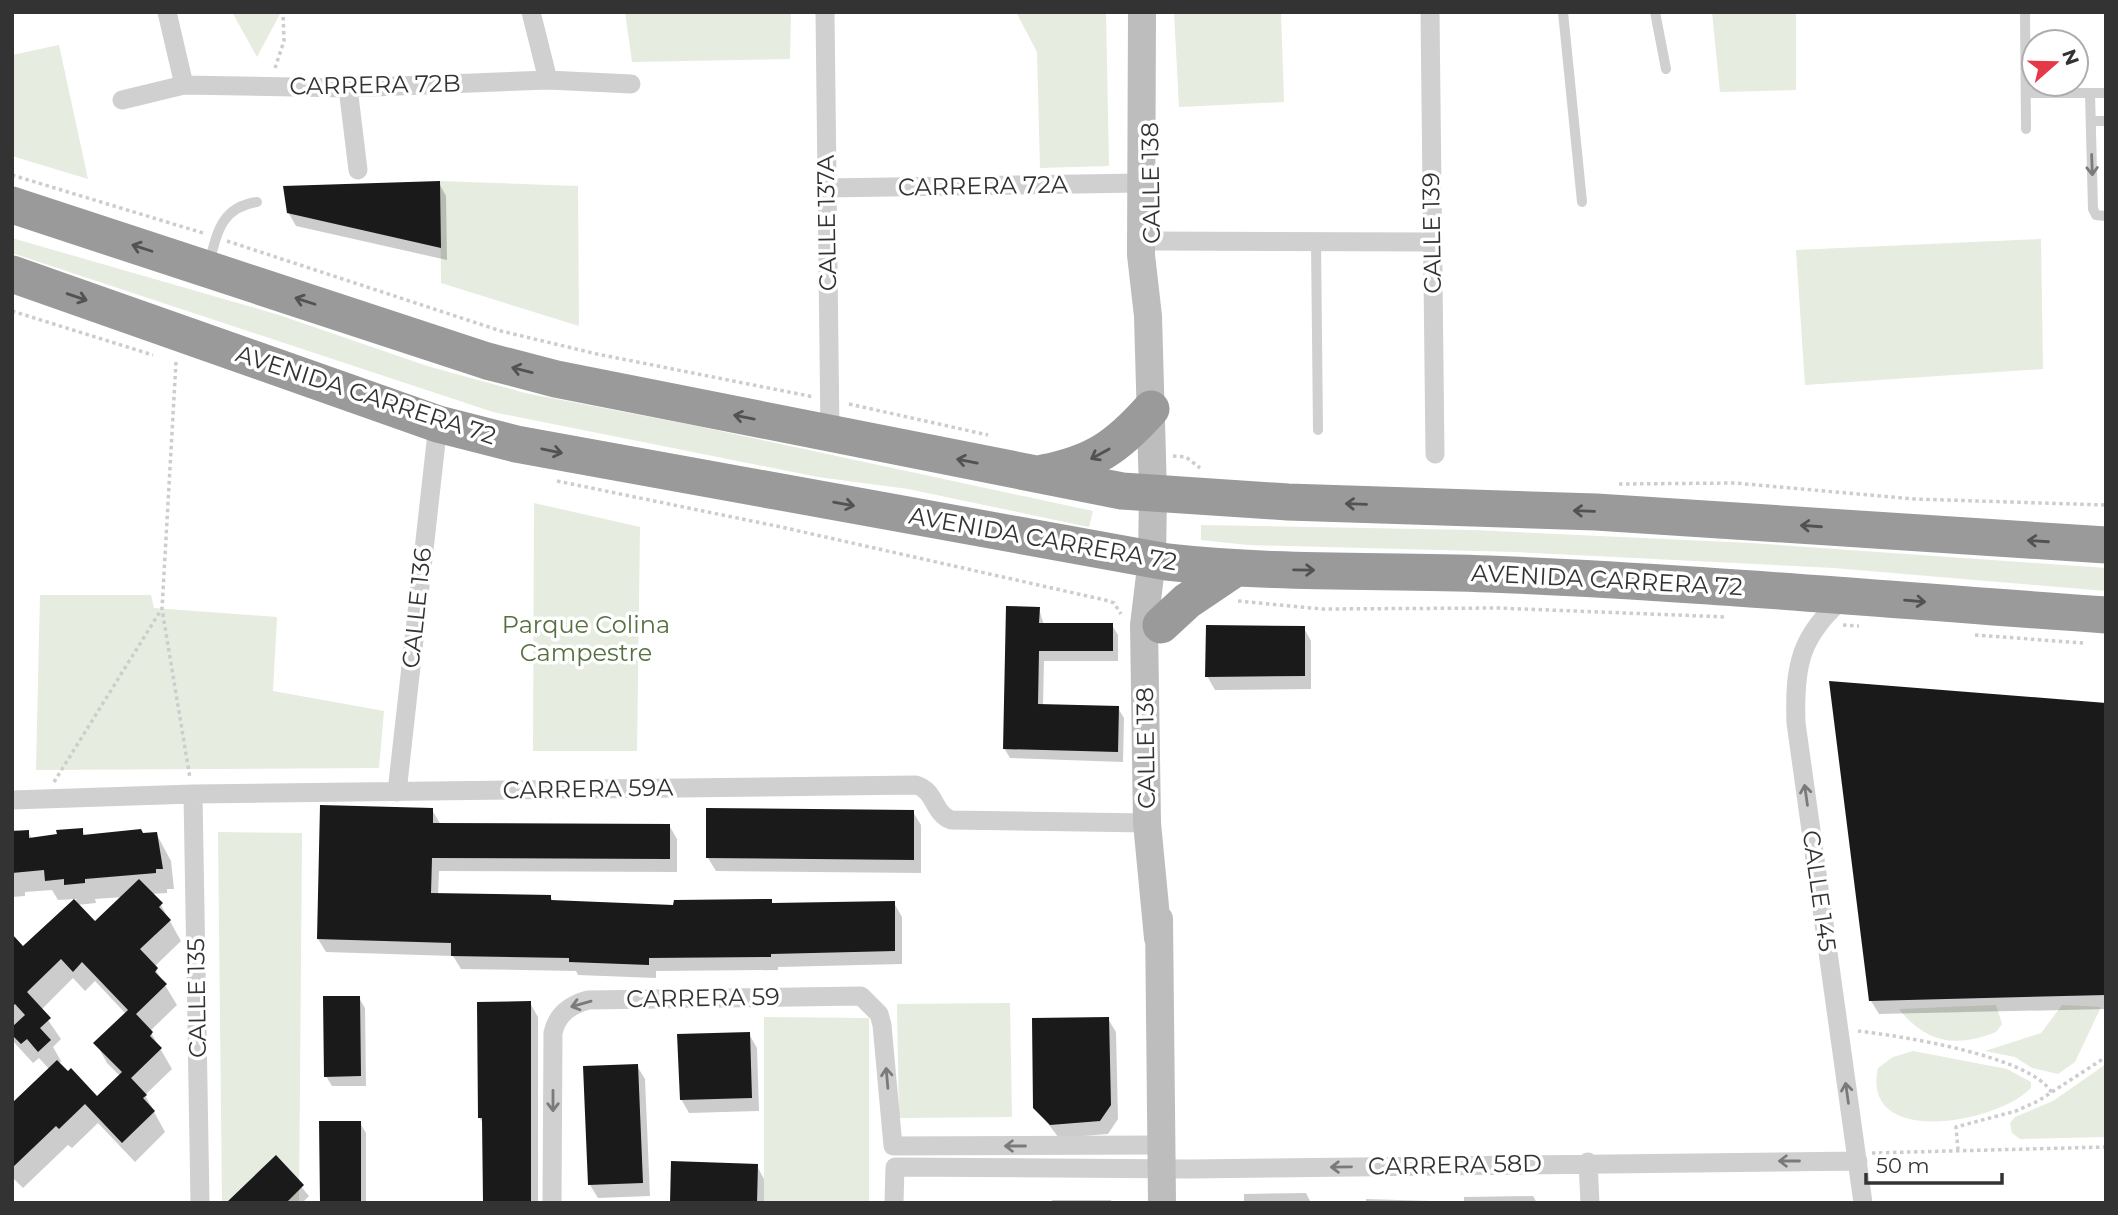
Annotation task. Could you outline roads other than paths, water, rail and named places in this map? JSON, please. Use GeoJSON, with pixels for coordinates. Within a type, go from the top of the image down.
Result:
{"type":"FeatureCollection","features":[{"type":"Feature","properties":{"kind":"highway"},"geometry":{"type":"LineString","coordinates":[[12,205],[212,253],[487,361],[556,379],[830,417],[1034,475],[1107,489],[1288,502],[1596,512],[2106,545]]}},
{"type":"Feature","properties":{"kind":"highway","name":"AVENIDA CARRERA 72"},"geometry":{"type":"LineString","coordinates":[[12,274],[438,424],[611,463],[1152,559],[1232,585],[1488,574],[1856,611],[2100,629]]}},
{"type":"Feature","properties":{"kind":"highway"},"geometry":{"type":"LineString","coordinates":[[1034,475],[1097,457],[1115,445],[1150,409]]}},
{"type":"Feature","properties":{"kind":"highway"},"geometry":{"type":"LineString","coordinates":[[1161,625],[1194,596],[1232,585]]}},
{"type":"Feature","properties":{"kind":"main road","name":"CALLE 138"},"geometry":{"type":"LineString","coordinates":[[1142,12],[1141,255],[1148,316]]}},
{"type":"Feature","properties":{"kind":"main road","name":"CALLE 138"},"geometry":{"type":"LineString","coordinates":[[1142,51],[1150,110],[1153,241],[1148,316],[1152,559],[1144,625],[1147,823],[1158,938]]}},
{"type":"Feature","properties":{"kind":"main road","name":"CALLE 138"},"geometry":{"type":"LineString","coordinates":[[1152,559],[1161,625],[1164,823],[1158,938],[1161,1203]]}},
{"type":"Feature","properties":{"kind":"street"},"geometry":{"type":"LineString","coordinates":[[167,12],[184,85]]}},
{"type":"Feature","properties":{"kind":"street"},"geometry":{"type":"LineString","coordinates":[[531,12],[548,80]]}},
{"type":"Feature","properties":{"kind":"street","name":"CALLE 137A"},"geometry":{"type":"LineString","coordinates":[[825,12],[830,417]]}},
{"type":"Feature","properties":{"kind":"street","name":"CALLE 139"},"geometry":{"type":"LineString","coordinates":[[1430,12],[1435,454]]}},
{"type":"Feature","properties":{"kind":"street","name":"CARRERA 72B"},"geometry":{"type":"LineString","coordinates":[[122,100],[184,85],[348,89],[548,80],[631,83]]}},
{"type":"Feature","properties":{"kind":"street"},"geometry":{"type":"LineString","coordinates":[[348,89],[358,170]]}},
{"type":"Feature","properties":{"kind":"street","name":"CARRERA 72A"},"geometry":{"type":"LineString","coordinates":[[826,188],[1140,183]]}},
{"type":"Feature","properties":{"kind":"street"},"geometry":{"type":"LineString","coordinates":[[1153,241],[1432,242]]}},
{"type":"Feature","properties":{"kind":"street","name":"CALLE 136"},"geometry":{"type":"LineString","coordinates":[[397,792],[438,424]]}},
{"type":"Feature","properties":{"kind":"street","name":"CALLE 145"},"geometry":{"type":"LineString","coordinates":[[1856,611],[1817,624],[1799,660],[1795,682],[1796,723],[1863,1203]]}},
{"type":"Feature","properties":{"kind":"street","name":"CARRERA 59A"},"geometry":{"type":"LineString","coordinates":[[12,800],[193,794],[916,785],[930,793],[940,813],[951,820],[1147,823]]}},
{"type":"Feature","properties":{"kind":"street","name":"CALLE 135"},"geometry":{"type":"LineString","coordinates":[[193,794],[200,1203]]}},
{"type":"Feature","properties":{"kind":"street","name":"CARRERA 59"},"geometry":{"type":"LineString","coordinates":[[552,1203],[553,1033],[555,1022],[561,1014],[569,1007],[588,1000],[846,994],[868,1000],[879,1014],[882,1025],[893,1146]]}},
{"type":"Feature","properties":{"kind":"street"},"geometry":{"type":"LineString","coordinates":[[1053,1145],[1054,1167]]}},
{"type":"Feature","properties":{"kind":"street","name":"CARRERA 58D"},"geometry":{"type":"LineString","coordinates":[[893,1146],[1053,1145],[1161,1156],[1588,1163],[1857,1157]]}},
{"type":"Feature","properties":{"kind":"street","name":"CARRERA 58D"},"geometry":{"type":"LineString","coordinates":[[894,1203],[895,1167],[1054,1167],[1161,1156]]}},
{"type":"Feature","properties":{"kind":"street"},"geometry":{"type":"LineString","coordinates":[[1588,1163],[1590,1203]]}},
{"type":"Feature","properties":{"kind":"lane"},"geometry":{"type":"LineString","coordinates":[[1563,12],[1582,202]]}},
{"type":"Feature","properties":{"kind":"lane"},"geometry":{"type":"LineString","coordinates":[[1655,12],[1666,69]]}},
{"type":"Feature","properties":{"kind":"lane"},"geometry":{"type":"LineString","coordinates":[[2106,93],[2090,93],[2094,209],[2096,215],[2106,216]]}},
{"type":"Feature","properties":{"kind":"lane"},"geometry":{"type":"LineString","coordinates":[[2026,129],[2027,98]]}},
{"type":"Feature","properties":{"kind":"lane"},"geometry":{"type":"LineString","coordinates":[[2091,121],[2106,121]]}},
{"type":"Feature","properties":{"kind":"lane"},"geometry":{"type":"LineString","coordinates":[[212,253],[227,212],[244,203],[257,202]]}},
{"type":"Feature","properties":{"kind":"lane"},"geometry":{"type":"LineString","coordinates":[[1316,242],[1318,430]]}},
{"type":"Feature","properties":{"kind":"park label","name":"Parque Colina Campestre"},"geometry":{"type":"Point","coordinates":[586,639]}}]}
